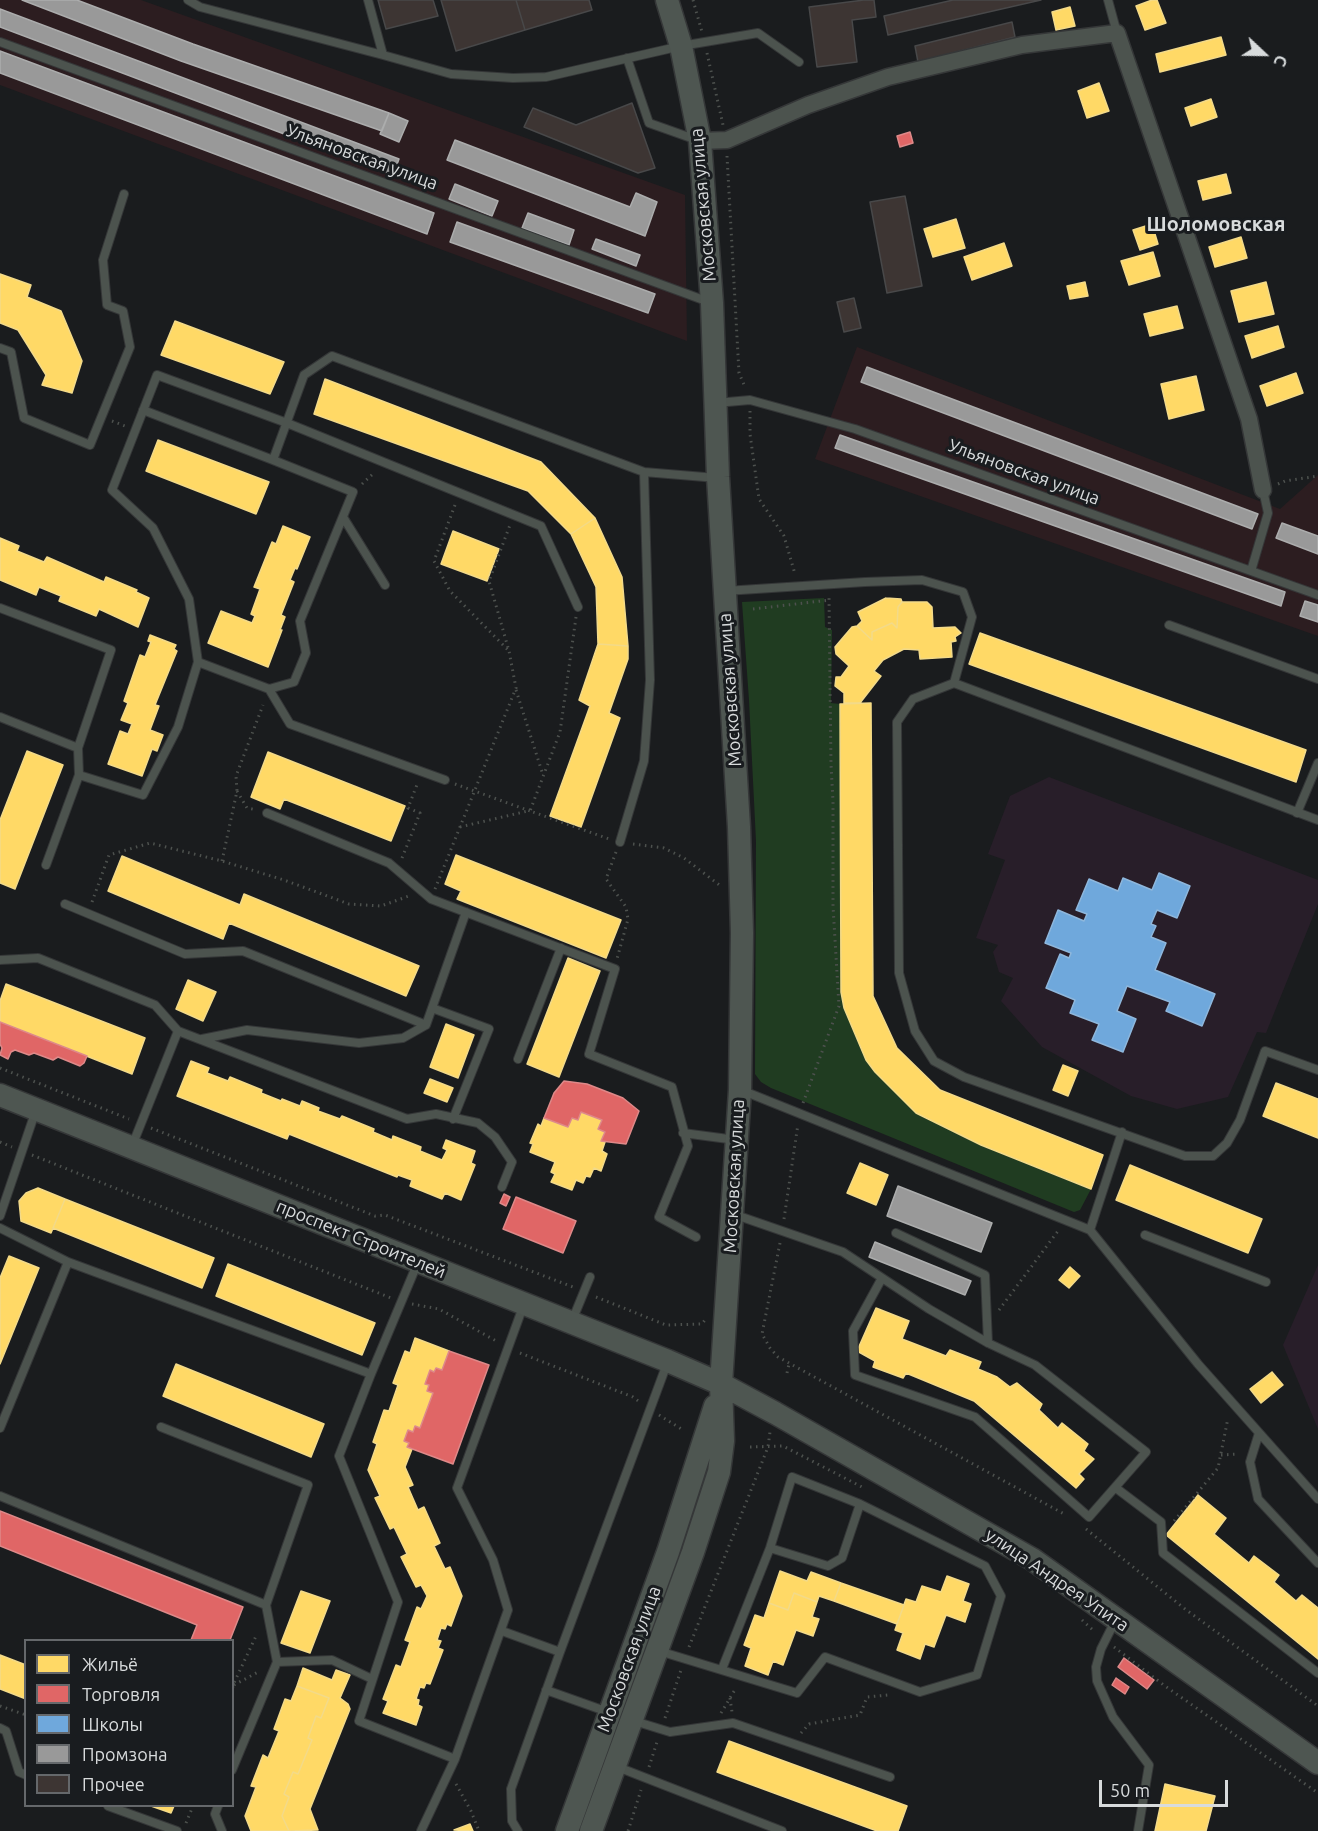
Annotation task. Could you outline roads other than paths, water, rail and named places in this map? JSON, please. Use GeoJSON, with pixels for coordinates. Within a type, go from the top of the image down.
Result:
{"type":"FeatureCollection","features":[{"type":"Feature","properties":{"kind":"main road","name":"Московская улица"},"geometry":{"type":"LineString","coordinates":[[591,1831],[693,1552],[719,1472],[723,1441],[720,1384],[740,1090],[742,933],[738,827],[717,477],[712,303],[700,141],[681,46],[668,0]]}},
{"type":"Feature","properties":{"kind":"main road","name":"проспект Строителей"},"geometry":{"type":"LineString","coordinates":[[0,1095],[668,1361],[720,1384]]}},
{"type":"Feature","properties":{"kind":"main road","name":"Московская улица"},"geometry":{"type":"LineString","coordinates":[[567,1831],[668,1552],[706,1437],[720,1384]]}},
{"type":"Feature","properties":{"kind":"main road","name":"улица Андрея Упита"},"geometry":{"type":"LineString","coordinates":[[720,1384],[1032,1559],[1318,1763]]}},
{"type":"Feature","properties":{"kind":"street"},"geometry":{"type":"LineString","coordinates":[[700,141],[727,140],[808,105],[888,77],[1022,45],[1117,33],[1249,419],[1263,490]]}},
{"type":"Feature","properties":{"kind":"lane"},"geometry":{"type":"LineString","coordinates":[[188,0],[200,7],[451,74],[513,78],[546,77],[681,46],[758,33],[799,62]]}},
{"type":"Feature","properties":{"kind":"lane"},"geometry":{"type":"LineString","coordinates":[[368,0],[382,55]]}},
{"type":"Feature","properties":{"kind":"lane"},"geometry":{"type":"LineString","coordinates":[[1108,0],[1117,33]]}},
{"type":"Feature","properties":{"kind":"lane","name":"Ульяновская улица"},"geometry":{"type":"LineString","coordinates":[[0,42],[712,303]]}},
{"type":"Feature","properties":{"kind":"lane"},"geometry":{"type":"LineString","coordinates":[[627,58],[649,123],[700,141]]}},
{"type":"Feature","properties":{"kind":"lane"},"geometry":{"type":"LineString","coordinates":[[0,348],[11,352],[24,418],[90,445],[130,347],[123,311],[107,305],[103,260],[124,194]]}},
{"type":"Feature","properties":{"kind":"lane"},"geometry":{"type":"LineString","coordinates":[[273,460],[304,375],[332,356],[644,472],[717,477]]}},
{"type":"Feature","properties":{"kind":"lane"},"geometry":{"type":"LineString","coordinates":[[80,775],[142,795],[178,727],[198,662],[189,599],[153,528],[112,490],[157,375],[287,423],[541,526],[578,607]]}},
{"type":"Feature","properties":{"kind":"lane","name":"Ульяновская улица"},"geometry":{"type":"LineString","coordinates":[[715,403],[750,400],[855,429],[1318,595]]}},
{"type":"Feature","properties":{"kind":"lane"},"geometry":{"type":"LineString","coordinates":[[143,410],[353,492],[300,621],[306,653],[294,682],[269,689],[198,662]]}},
{"type":"Feature","properties":{"kind":"lane"},"geometry":{"type":"LineString","coordinates":[[620,842],[644,761],[650,680],[644,472]]}},
{"type":"Feature","properties":{"kind":"lane"},"geometry":{"type":"LineString","coordinates":[[1251,571],[1268,513],[1263,490]]}},
{"type":"Feature","properties":{"kind":"lane"},"geometry":{"type":"LineString","coordinates":[[342,517],[385,585]]}},
{"type":"Feature","properties":{"kind":"lane"},"geometry":{"type":"LineString","coordinates":[[723,591],[922,580],[963,592],[972,617],[954,684]]}},
{"type":"Feature","properties":{"kind":"lane"},"geometry":{"type":"LineString","coordinates":[[0,608],[111,650],[78,748],[80,775],[46,865]]}},
{"type":"Feature","properties":{"kind":"lane"},"geometry":{"type":"LineString","coordinates":[[1169,625],[1318,679]]}},
{"type":"Feature","properties":{"kind":"lane"},"geometry":{"type":"LineString","coordinates":[[1318,820],[954,684],[913,699],[897,722],[899,973],[915,1031],[934,1061],[964,1077],[1185,1156],[1213,1156],[1227,1143],[1240,1120],[1265,1051],[1318,1070]]}},
{"type":"Feature","properties":{"kind":"lane"},"geometry":{"type":"LineString","coordinates":[[269,689],[290,724],[445,780]]}},
{"type":"Feature","properties":{"kind":"lane"},"geometry":{"type":"LineString","coordinates":[[0,717],[78,748]]}},
{"type":"Feature","properties":{"kind":"lane"},"geometry":{"type":"LineString","coordinates":[[1298,813],[1318,763]]}},
{"type":"Feature","properties":{"kind":"lane"},"geometry":{"type":"LineString","coordinates":[[267,813],[389,863],[431,899],[615,969],[589,1054],[672,1087],[688,1146],[659,1217],[696,1237]]}},
{"type":"Feature","properties":{"kind":"lane"},"geometry":{"type":"LineString","coordinates":[[65,904],[185,954],[243,951],[426,1025]]}},
{"type":"Feature","properties":{"kind":"lane"},"geometry":{"type":"LineString","coordinates":[[201,1039],[248,1030],[359,1043],[403,1038],[426,1025],[466,912]]}},
{"type":"Feature","properties":{"kind":"lane"},"geometry":{"type":"LineString","coordinates":[[518,1059],[561,948]]}},
{"type":"Feature","properties":{"kind":"lane"},"geometry":{"type":"LineString","coordinates":[[0,960],[38,958],[49,962],[155,1005],[178,1030],[407,1119],[436,1114],[478,1123],[495,1137],[512,1162],[502,1187]]}},
{"type":"Feature","properties":{"kind":"lane"},"geometry":{"type":"LineString","coordinates":[[432,1008],[489,1029],[453,1119]]}},
{"type":"Feature","properties":{"kind":"lane"},"geometry":{"type":"LineString","coordinates":[[131,1147],[178,1030]]}},
{"type":"Feature","properties":{"kind":"lane"},"geometry":{"type":"LineString","coordinates":[[740,1090],[1090,1230],[1198,1364],[1318,1499]]}},
{"type":"Feature","properties":{"kind":"lane"},"geometry":{"type":"LineString","coordinates":[[0,1216],[36,1109]]}},
{"type":"Feature","properties":{"kind":"lane"},"geometry":{"type":"LineString","coordinates":[[1090,1230],[1122,1132]]}},
{"type":"Feature","properties":{"kind":"lane"},"geometry":{"type":"LineString","coordinates":[[683,1133],[736,1140]]}},
{"type":"Feature","properties":{"kind":"lane"},"geometry":{"type":"LineString","coordinates":[[733,1214],[843,1252],[929,1309],[988,1343],[1035,1365],[1146,1452],[1089,1517],[975,1417],[855,1375],[853,1331],[882,1278]]}},
{"type":"Feature","properties":{"kind":"lane"},"geometry":{"type":"LineString","coordinates":[[0,1228],[68,1262],[371,1374]]}},
{"type":"Feature","properties":{"kind":"lane"},"geometry":{"type":"LineString","coordinates":[[896,1233],[985,1275],[988,1343]]}},
{"type":"Feature","properties":{"kind":"lane"},"geometry":{"type":"LineString","coordinates":[[1145,1235],[1266,1282]]}},
{"type":"Feature","properties":{"kind":"lane"},"geometry":{"type":"LineString","coordinates":[[0,1428],[68,1262]]}},
{"type":"Feature","properties":{"kind":"lane"},"geometry":{"type":"LineString","coordinates":[[418,1262],[339,1456],[398,1602],[358,1721],[455,1759]]}},
{"type":"Feature","properties":{"kind":"lane"},"geometry":{"type":"LineString","coordinates":[[572,1323],[590,1277]]}},
{"type":"Feature","properties":{"kind":"lane"},"geometry":{"type":"LineString","coordinates":[[422,1831],[455,1759],[508,1610],[493,1560],[457,1488],[524,1304]]}},
{"type":"Feature","properties":{"kind":"lane"},"geometry":{"type":"LineString","coordinates":[[518,1831],[512,1821],[512,1789],[546,1690],[668,1361]]}},
{"type":"Feature","properties":{"kind":"lane"},"geometry":{"type":"LineString","coordinates":[[161,1427],[308,1485],[266,1605],[277,1662],[234,1765]]}},
{"type":"Feature","properties":{"kind":"lane"},"geometry":{"type":"LineString","coordinates":[[1259,1432],[1250,1462],[1258,1499],[1318,1563]]}},
{"type":"Feature","properties":{"kind":"lane"},"geometry":{"type":"LineString","coordinates":[[657,1650],[797,1693],[825,1656],[920,1692],[977,1675],[1001,1596],[986,1566],[860,1504],[792,1477],[770,1548],[722,1669]]}},
{"type":"Feature","properties":{"kind":"lane"},"geometry":{"type":"LineString","coordinates":[[1116,1488],[1161,1522],[1163,1553],[1318,1673]]}},
{"type":"Feature","properties":{"kind":"lane"},"geometry":{"type":"LineString","coordinates":[[0,1496],[266,1605]]}},
{"type":"Feature","properties":{"kind":"lane"},"geometry":{"type":"LineString","coordinates":[[770,1548],[828,1566],[843,1558],[860,1504]]}},
{"type":"Feature","properties":{"kind":"lane"},"geometry":{"type":"LineString","coordinates":[[1116,1619],[1105,1640],[1096,1667],[1097,1681],[1113,1717],[1149,1765],[1138,1831]]}},
{"type":"Feature","properties":{"kind":"lane"},"geometry":{"type":"LineString","coordinates":[[502,1631],[560,1653]]}},
{"type":"Feature","properties":{"kind":"lane"},"geometry":{"type":"LineString","coordinates":[[277,1662],[332,1660],[372,1679]]}},
{"type":"Feature","properties":{"kind":"lane"},"geometry":{"type":"LineString","coordinates":[[546,1690],[609,1713]]}},
{"type":"Feature","properties":{"kind":"lane"},"geometry":{"type":"LineString","coordinates":[[631,1720],[670,1732],[733,1723],[890,1777]]}},
{"type":"Feature","properties":{"kind":"lane"},"geometry":{"type":"LineString","coordinates":[[0,1728],[6,1731],[18,1772],[24,1774]]}},
{"type":"Feature","properties":{"kind":"lane"},"geometry":{"type":"LineString","coordinates":[[615,1765],[782,1831]]}},
{"type":"Feature","properties":{"kind":"lane"},"geometry":{"type":"LineString","coordinates":[[111,1807],[177,1831]]}},
{"type":"Feature","properties":{"kind":"lane"},"geometry":{"type":"LineString","coordinates":[[218,1807],[215,1814],[222,1831]]}},
{"type":"Feature","properties":{"kind":"district","name":"Шоломовская"},"geometry":{"type":"Point","coordinates":[1216,224]}}]}
